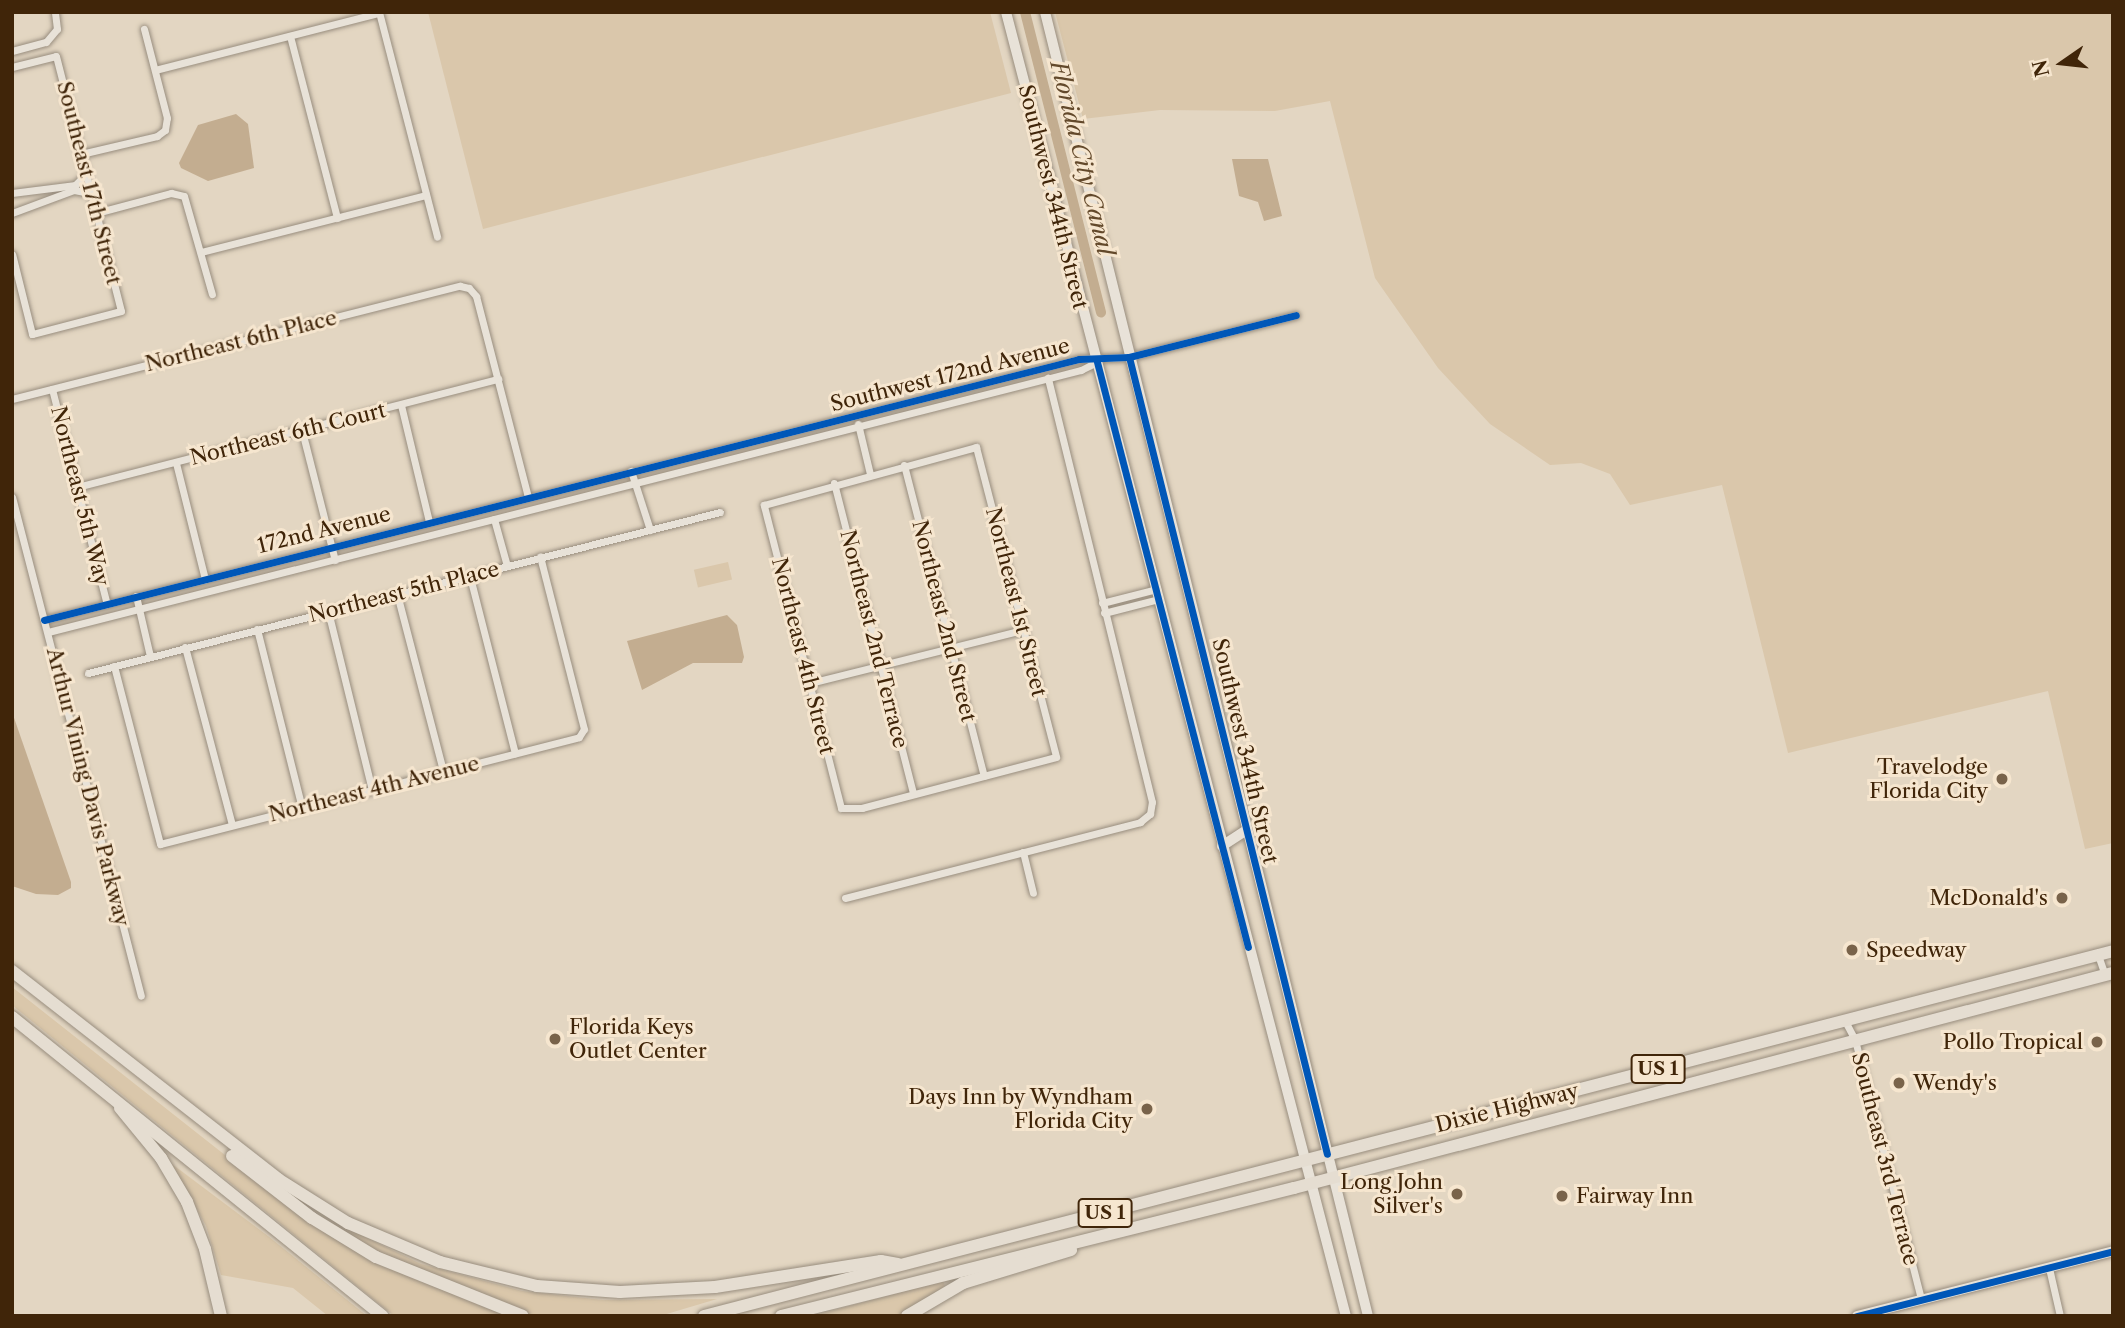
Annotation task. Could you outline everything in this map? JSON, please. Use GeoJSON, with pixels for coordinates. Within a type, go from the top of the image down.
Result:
{"type":"FeatureCollection","features":[{"type":"Feature","properties":{"kind":"highway","name":"Dixie Highway"},"geometry":{"type":"LineString","coordinates":[[902,1265],[2113,951]]}},
{"type":"Feature","properties":{"kind":"highway"},"geometry":{"type":"LineString","coordinates":[[12,971],[278,1179],[348,1223],[440,1262],[513,1281],[587,1291],[653,1292],[758,1281],[881,1261],[902,1265]]}},
{"type":"Feature","properties":{"kind":"highway","name":"Dixie Highway"},"geometry":{"type":"LineString","coordinates":[[1105,1234],[1313,1183],[2109,974]]}},
{"type":"Feature","properties":{"kind":"highway"},"geometry":{"type":"LineString","coordinates":[[12,1017],[382,1316]]}},
{"type":"Feature","properties":{"kind":"highway"},"geometry":{"type":"LineString","coordinates":[[111,1096],[161,1158],[187,1202],[205,1249],[221,1316]]}},
{"type":"Feature","properties":{"kind":"highway"},"geometry":{"type":"LineString","coordinates":[[212,1130],[229,1153],[251,1172],[354,1244],[422,1278],[523,1316]]}},
{"type":"Feature","properties":{"kind":"highway"},"geometry":{"type":"LineString","coordinates":[[907,1316],[963,1283],[1083,1247],[1105,1234]]}},
{"type":"Feature","properties":{"kind":"highway","name":"US 1"},"geometry":{"type":"LineString","coordinates":[[781,1316],[1105,1234]]}},
{"type":"Feature","properties":{"kind":"highway","name":"US 1"},"geometry":{"type":"LineString","coordinates":[[704,1316],[902,1265]]}},
{"type":"Feature","properties":{"kind":"main road","name":"Southwest 344th Street"},"geometry":{"type":"LineString","coordinates":[[1006,12],[1346,1316]]}},
{"type":"Feature","properties":{"kind":"main road","name":"Southwest 344th Street"},"geometry":{"type":"LineString","coordinates":[[1045,12],[1245,831],[1368,1316]]}},
{"type":"Feature","properties":{"kind":"main road"},"geometry":{"type":"LineString","coordinates":[[1219,832],[1245,831]]}},
{"type":"Feature","properties":{"kind":"main road"},"geometry":{"type":"LineString","coordinates":[[1222,846],[1245,831]]}},
{"type":"Feature","properties":{"kind":"main road"},"geometry":{"type":"LineString","coordinates":[[1857,1316],[1888,1312],[1921,1299],[2113,1251]]}},
{"type":"Feature","properties":{"kind":"street"},"geometry":{"type":"LineString","coordinates":[[12,51],[47,42],[57,29],[55,12]]}},
{"type":"Feature","properties":{"kind":"street"},"geometry":{"type":"LineString","coordinates":[[155,70],[379,13],[437,237]]}},
{"type":"Feature","properties":{"kind":"street"},"geometry":{"type":"LineString","coordinates":[[81,154],[157,136],[165,130],[167,118],[144,29]]}},
{"type":"Feature","properties":{"kind":"street"},"geometry":{"type":"LineString","coordinates":[[290,36],[337,218]]}},
{"type":"Feature","properties":{"kind":"street","name":"Southeast 17th Street"},"geometry":{"type":"LineString","coordinates":[[12,67],[56,56],[121,311],[32,334],[12,254]]}},
{"type":"Feature","properties":{"kind":"street"},"geometry":{"type":"LineString","coordinates":[[12,193],[75,185],[85,175]]}},
{"type":"Feature","properties":{"kind":"street"},"geometry":{"type":"LineString","coordinates":[[46,187],[52,195],[49,202]]}},
{"type":"Feature","properties":{"kind":"street"},"geometry":{"type":"LineString","coordinates":[[12,213],[77,190],[90,193]]}},
{"type":"Feature","properties":{"kind":"street"},"geometry":{"type":"LineString","coordinates":[[96,213],[171,193],[184,195],[212,293]]}},
{"type":"Feature","properties":{"kind":"street"},"geometry":{"type":"LineString","coordinates":[[201,252],[426,195]]}},
{"type":"Feature","properties":{"kind":"street","name":"Northeast 6th Place"},"geometry":{"type":"LineString","coordinates":[[12,399],[460,286],[469,288],[476,296],[498,379]]}},
{"type":"Feature","properties":{"kind":"street","name":"Southwest 172nd Avenue"},"geometry":{"type":"LineString","coordinates":[[617,488],[1048,378],[1097,362],[1129,357],[1296,315]]}},
{"type":"Feature","properties":{"kind":"street","name":"Southwest 172nd Avenue"},"geometry":{"type":"LineString","coordinates":[[613,476],[1079,359],[1097,362]]}},
{"type":"Feature","properties":{"kind":"street"},"geometry":{"type":"LineString","coordinates":[[845,898],[1140,822],[1152,808],[1049,395],[1048,378]]}},
{"type":"Feature","properties":{"kind":"street"},"geometry":{"type":"LineString","coordinates":[[498,379],[527,497]]}},
{"type":"Feature","properties":{"kind":"street","name":"Northeast 6th Court"},"geometry":{"type":"LineString","coordinates":[[77,487],[498,379]]}},
{"type":"Feature","properties":{"kind":"street","name":"Northeast 5th Way"},"geometry":{"type":"LineString","coordinates":[[52,389],[107,604]]}},
{"type":"Feature","properties":{"kind":"street"},"geometry":{"type":"LineString","coordinates":[[401,405],[429,522]]}},
{"type":"Feature","properties":{"kind":"street"},"geometry":{"type":"LineString","coordinates":[[856,416],[870,474]]}},
{"type":"Feature","properties":{"kind":"street"},"geometry":{"type":"LineString","coordinates":[[302,431],[335,560]]}},
{"type":"Feature","properties":{"kind":"street","name":"Northeast 1st Street"},"geometry":{"type":"LineString","coordinates":[[905,465],[976,447],[1056,757],[984,776]]}},
{"type":"Feature","properties":{"kind":"street"},"geometry":{"type":"LineString","coordinates":[[176,463],[205,579]]}},
{"type":"Feature","properties":{"kind":"street"},"geometry":{"type":"LineString","coordinates":[[834,484],[905,465]]}},
{"type":"Feature","properties":{"kind":"street","name":"Northeast 2nd Street"},"geometry":{"type":"LineString","coordinates":[[905,465],[984,776]]}},
{"type":"Feature","properties":{"kind":"street"},"geometry":{"type":"LineString","coordinates":[[631,471],[650,530]]}},
{"type":"Feature","properties":{"kind":"street","name":"172nd Avenue"},"geometry":{"type":"LineString","coordinates":[[44,620],[613,476]]}},
{"type":"Feature","properties":{"kind":"street","name":"Northeast 4th Street"},"geometry":{"type":"LineString","coordinates":[[834,484],[764,505],[841,808],[862,808],[913,794]]}},
{"type":"Feature","properties":{"kind":"street","name":"Northeast 2nd Terrace"},"geometry":{"type":"LineString","coordinates":[[834,484],[913,794]]}},
{"type":"Feature","properties":{"kind":"street","name":"172nd Avenue"},"geometry":{"type":"LineString","coordinates":[[48,632],[617,488]]}},
{"type":"Feature","properties":{"kind":"street","name":"Arthur Vining Davis Parkway"},"geometry":{"type":"LineString","coordinates":[[12,497],[141,996]]}},
{"type":"Feature","properties":{"kind":"street","name":"Northeast 5th Place"},"geometry":{"type":"LineString","coordinates":[[88,673],[720,512]]}},
{"type":"Feature","properties":{"kind":"street"},"geometry":{"type":"LineString","coordinates":[[494,519],[506,566]]}},
{"type":"Feature","properties":{"kind":"street","name":"Northeast 4th Avenue"},"geometry":{"type":"LineString","coordinates":[[114,666],[160,844],[372,790],[579,737],[584,729],[541,557]]}},
{"type":"Feature","properties":{"kind":"street"},"geometry":{"type":"LineString","coordinates":[[470,577],[515,753]]}},
{"type":"Feature","properties":{"kind":"street"},"geometry":{"type":"LineString","coordinates":[[397,594],[443,771]]}},
{"type":"Feature","properties":{"kind":"street"},"geometry":{"type":"LineString","coordinates":[[1102,603],[1158,594]]}},
{"type":"Feature","properties":{"kind":"street"},"geometry":{"type":"LineString","coordinates":[[1104,613],[1158,594]]}},
{"type":"Feature","properties":{"kind":"street"},"geometry":{"type":"LineString","coordinates":[[136,596],[150,656]]}},
{"type":"Feature","properties":{"kind":"street"},"geometry":{"type":"LineString","coordinates":[[328,611],[372,790]]}},
{"type":"Feature","properties":{"kind":"street"},"geometry":{"type":"LineString","coordinates":[[257,629],[302,807]]}},
{"type":"Feature","properties":{"kind":"street"},"geometry":{"type":"LineString","coordinates":[[810,683],[1023,630]]}},
{"type":"Feature","properties":{"kind":"street"},"geometry":{"type":"LineString","coordinates":[[185,648],[232,825]]}},
{"type":"Feature","properties":{"kind":"street"},"geometry":{"type":"LineString","coordinates":[[913,794],[984,776]]}},
{"type":"Feature","properties":{"kind":"street"},"geometry":{"type":"LineString","coordinates":[[1023,852],[1033,894]]}},
{"type":"Feature","properties":{"kind":"street"},"geometry":{"type":"LineString","coordinates":[[2098,955],[2109,974]]}},
{"type":"Feature","properties":{"kind":"street","name":"Southeast 3rd Terrace"},"geometry":{"type":"LineString","coordinates":[[1845,1021],[1854,1040],[1921,1299]]}},
{"type":"Feature","properties":{"kind":"street"},"geometry":{"type":"LineString","coordinates":[[2049,1268],[2060,1316]]}},
{"type":"Feature","properties":{"kind":"shaded area"},"geometry":{"type":"Polygon","coordinates":[[[428,12],[990,12],[1011,93],[483,229],[428,12]]]}},
{"type":"Feature","properties":{"kind":"shaded area"},"geometry":{"type":"Polygon","coordinates":[[[1055,12],[2113,12],[2113,843],[2085,849],[2048,691],[1788,753],[1722,485],[1630,505],[1610,474],[1581,463],[1550,465],[1490,424],[1438,368],[1375,278],[1330,101],[1275,111],[1160,110],[1083,119],[1055,12]]]}},
{"type":"Feature","properties":{"kind":"shaded area"},"geometry":{"type":"Polygon","coordinates":[[[236,114],[248,124],[254,168],[208,181],[181,168],[179,163],[198,125],[236,114]]]}},
{"type":"Feature","properties":{"kind":"shaded area"},"geometry":{"type":"Polygon","coordinates":[[[1232,159],[1268,159],[1282,216],[1264,221],[1258,202],[1239,196],[1232,159]]]}},
{"type":"Feature","properties":{"kind":"shaded area"},"geometry":{"type":"Polygon","coordinates":[[[728,562],[732,580],[698,587],[694,570],[728,562]]]}},
{"type":"Feature","properties":{"kind":"shaded area"},"geometry":{"type":"Polygon","coordinates":[[[727,615],[737,625],[744,657],[742,663],[693,663],[642,690],[627,641],[727,615]]]}},
{"type":"Feature","properties":{"kind":"shaded area"},"geometry":{"type":"Polygon","coordinates":[[[12,712],[71,882],[71,888],[58,895],[36,894],[12,886],[12,712]]]}},
{"type":"Feature","properties":{"kind":"shaded area"},"geometry":{"type":"Polygon","coordinates":[[[12,987],[296,1211],[377,1261],[515,1316],[394,1316],[12,1005],[12,987]]]}},
{"type":"Feature","properties":{"kind":"shaded area"},"geometry":{"type":"Polygon","coordinates":[[[172,1164],[268,1236],[367,1316],[328,1316],[293,1288],[221,1275],[206,1226],[172,1164]]]}},
{"type":"Feature","properties":{"kind":"shaded area"},"geometry":{"type":"Polygon","coordinates":[[[334,1222],[421,1264],[522,1291],[603,1300],[717,1299],[660,1316],[532,1316],[383,1254],[332,1226],[334,1222]]]}},
{"type":"Feature","properties":{"kind":"shaded area"},"geometry":{"type":"Polygon","coordinates":[[[943,1281],[945,1286],[902,1316],[812,1316],[943,1281]]]}},
{"type":"Feature","properties":{"kind":"waterway","name":"Florida City Canal"},"geometry":{"type":"LineString","coordinates":[[1025,12],[1101,313]]}},
{"type":"Feature","properties":{"kind":"cycle path"},"geometry":{"type":"LineString","coordinates":[[44,620],[1079,359],[1129,357],[1296,315]]}},
{"type":"Feature","properties":{"kind":"cycle path"},"geometry":{"type":"LineString","coordinates":[[1129,357],[1327,1154]]}},
{"type":"Feature","properties":{"kind":"cycle path"},"geometry":{"type":"LineString","coordinates":[[1097,362],[1248,947]]}},
{"type":"Feature","properties":{"kind":"cycle path"},"geometry":{"type":"LineString","coordinates":[[1857,1316],[2113,1251]]}},
{"type":"Feature","properties":{"kind":"place","name":"Travelodge Florida City"},"geometry":{"type":"Point","coordinates":[2002,779]}},
{"type":"Feature","properties":{"kind":"place","name":"McDonald's"},"geometry":{"type":"Point","coordinates":[2062,898]}},
{"type":"Feature","properties":{"kind":"place","name":"Speedway"},"geometry":{"type":"Point","coordinates":[1852,950]}},
{"type":"Feature","properties":{"kind":"place","name":"Florida Keys Outlet Center"},"geometry":{"type":"Point","coordinates":[555,1039]}},
{"type":"Feature","properties":{"kind":"place","name":"Pollo Tropical"},"geometry":{"type":"Point","coordinates":[2097,1042]}},
{"type":"Feature","properties":{"kind":"place","name":"Wendy's"},"geometry":{"type":"Point","coordinates":[1899,1083]}},
{"type":"Feature","properties":{"kind":"place","name":"Days Inn by Wyndham Florida City"},"geometry":{"type":"Point","coordinates":[1147,1109]}},
{"type":"Feature","properties":{"kind":"place","name":"Long John Silver's"},"geometry":{"type":"Point","coordinates":[1457,1194]}},
{"type":"Feature","properties":{"kind":"place","name":"Fairway Inn"},"geometry":{"type":"Point","coordinates":[1562,1196]}}]}
